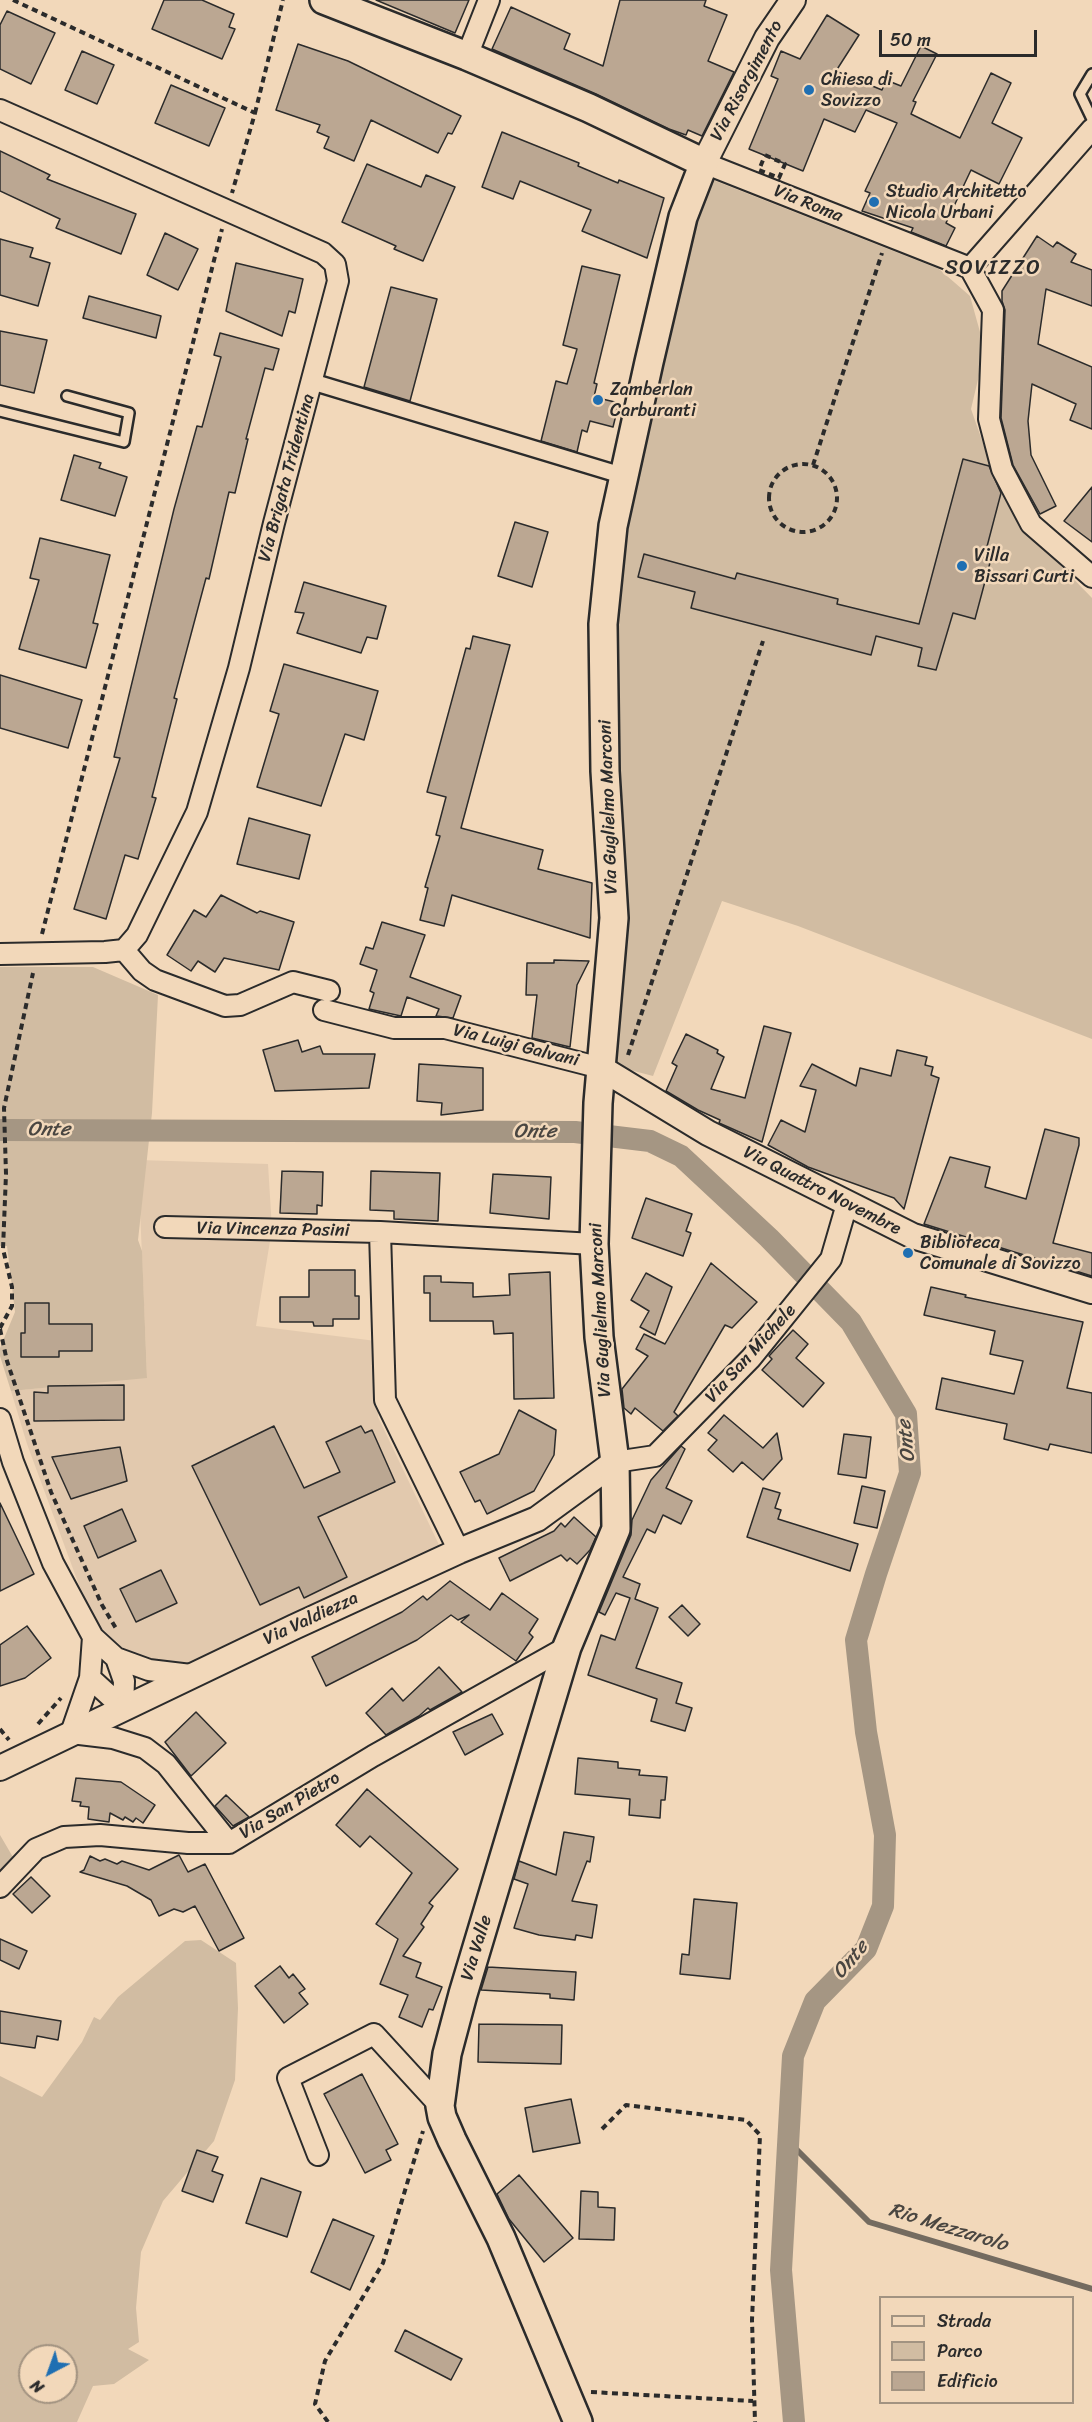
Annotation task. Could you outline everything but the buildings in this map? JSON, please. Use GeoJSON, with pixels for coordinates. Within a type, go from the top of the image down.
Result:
{"type":"FeatureCollection","features":[{"type":"Feature","properties":{"kind":"main road","name":"Via Roma"},"geometry":{"type":"LineString","coordinates":[[324,0],[467,56],[589,108],[704,163]]}},
{"type":"Feature","properties":{"kind":"main road","name":"Via Guglielmo Marconi"},"geometry":{"type":"LineString","coordinates":[[615,1462],[600,1348],[594,1244],[598,1103],[610,1073],[614,918],[605,771],[603,624],[613,526],[683,217],[704,163]]}},
{"type":"Feature","properties":{"kind":"main road","name":"Via Valle"},"geometry":{"type":"LineString","coordinates":[[578,2422],[501,2238],[452,2140],[440,2106],[447,2054],[463,1994],[567,1647],[616,1529],[615,1462]]}},
{"type":"Feature","properties":{"kind":"street"},"geometry":{"type":"LineString","coordinates":[[467,56],[489,0]]}},
{"type":"Feature","properties":{"kind":"street","name":"Via Risorgimento"},"geometry":{"type":"LineString","coordinates":[[704,163],[767,38],[793,0]]}},
{"type":"Feature","properties":{"kind":"street","name":"Via Brigata Tridentina"},"geometry":{"type":"LineString","coordinates":[[0,110],[323,254],[335,264],[338,281],[274,523],[239,668],[197,812],[137,935],[124,950]]}},
{"type":"Feature","properties":{"kind":"street"},"geometry":{"type":"LineString","coordinates":[[1092,129],[970,268],[993,310],[989,419],[1002,469],[1031,524],[1092,577]]}},
{"type":"Feature","properties":{"kind":"street","name":"Via Roma"},"geometry":{"type":"LineString","coordinates":[[704,163],[970,268]]}},
{"type":"Feature","properties":{"kind":"street"},"geometry":{"type":"LineString","coordinates":[[313,382],[624,476]]}},
{"type":"Feature","properties":{"kind":"street"},"geometry":{"type":"LineString","coordinates":[[0,954],[124,950],[142,971],[155,980],[225,1006],[240,1005],[293,982],[329,991],[324,1010]]}},
{"type":"Feature","properties":{"kind":"street","name":"Via Luigi Galvani"},"geometry":{"type":"LineString","coordinates":[[324,1010],[394,1028],[445,1028],[610,1073]]}},
{"type":"Feature","properties":{"kind":"street","name":"Via Quattro Novembre"},"geometry":{"type":"LineString","coordinates":[[610,1073],[708,1133],[913,1236],[1092,1291]]}},
{"type":"Feature","properties":{"kind":"street","name":"Via San Michele"},"geometry":{"type":"LineString","coordinates":[[615,1462],[655,1456],[751,1358],[831,1259],[846,1204]]}},
{"type":"Feature","properties":{"kind":"street","name":"Via Vincenza Pasini"},"geometry":{"type":"LineString","coordinates":[[165,1227],[380,1232],[594,1244]]}},
{"type":"Feature","properties":{"kind":"street"},"geometry":{"type":"LineString","coordinates":[[380,1232],[385,1400],[459,1551]]}},
{"type":"Feature","properties":{"kind":"street"},"geometry":{"type":"LineString","coordinates":[[0,1419],[13,1462],[52,1563],[93,1637],[116,1658],[148,1670],[191,1676]]}},
{"type":"Feature","properties":{"kind":"street","name":"Via Valdiezza"},"geometry":{"type":"LineString","coordinates":[[0,1768],[459,1551],[537,1519],[615,1462]]}},
{"type":"Feature","properties":{"kind":"street"},"geometry":{"type":"LineString","coordinates":[[93,1637],[90,1678],[71,1733],[113,1738],[145,1748],[166,1764],[229,1843]]}},
{"type":"Feature","properties":{"kind":"street","name":"Via San Pietro"},"geometry":{"type":"LineString","coordinates":[[0,1887],[36,1849],[64,1837],[100,1835],[188,1843],[229,1843],[373,1756],[567,1647]]}},
{"type":"Feature","properties":{"kind":"street"},"geometry":{"type":"LineString","coordinates":[[116,1658],[124,1681],[123,1708]]}},
{"type":"Feature","properties":{"kind":"street"},"geometry":{"type":"LineString","coordinates":[[90,1678],[123,1708]]}},
{"type":"Feature","properties":{"kind":"street"},"geometry":{"type":"LineString","coordinates":[[318,2155],[288,2078],[374,2034],[440,2106]]}},
{"type":"Feature","properties":{"kind":"lane"},"geometry":{"type":"LineString","coordinates":[[1092,74],[1080,94],[1092,119]]}},
{"type":"Feature","properties":{"kind":"lane"},"geometry":{"type":"LineString","coordinates":[[0,411],[124,442],[129,413],[67,396]]}},
{"type":"Feature","properties":{"kind":"path"},"geometry":{"type":"LineString","coordinates":[[255,113],[283,0]]}},
{"type":"Feature","properties":{"kind":"path"},"geometry":{"type":"LineString","coordinates":[[813,465],[887,236]]}},
{"type":"Feature","properties":{"kind":"path"},"geometry":{"type":"LineString","coordinates":[[801,464],[813,465],[831,477],[836,487],[836,509],[832,519],[824,527],[814,532],[792,531],[774,517],[769,506],[772,483],[789,467],[801,464]]}},
{"type":"Feature","properties":{"kind":"path"},"geometry":{"type":"LineString","coordinates":[[610,1073],[763,641]]}},
{"type":"Feature","properties":{"kind":"path"},"geometry":{"type":"LineString","coordinates":[[37,952],[4,1108],[6,1174],[3,1249],[12,1287],[12,1306],[0,1329],[7,1361],[51,1492],[102,1605],[118,1632]]}},
{"type":"Feature","properties":{"kind":"path"},"geometry":{"type":"LineString","coordinates":[[82,1617],[102,1605]]}},
{"type":"Feature","properties":{"kind":"path"},"geometry":{"type":"LineString","coordinates":[[33,1730],[60,1698],[64,1689]]}},
{"type":"Feature","properties":{"kind":"path"},"geometry":{"type":"LineString","coordinates":[[10,1742],[18,1738]]}},
{"type":"Feature","properties":{"kind":"path"},"geometry":{"type":"LineString","coordinates":[[328,2422],[315,2404],[325,2361],[383,2263],[425,2124],[440,2106]]}},
{"type":"Feature","properties":{"kind":"path"},"geometry":{"type":"LineString","coordinates":[[602,2129],[626,2106],[746,2120],[760,2136],[752,2320],[755,2422]]}},
{"type":"Feature","properties":{"kind":"path"},"geometry":{"type":"LineString","coordinates":[[566,2390],[753,2401]]}},
{"type":"Feature","properties":{"kind":"shaded area"},"geometry":{"type":"Polygon","coordinates":[[[138,1160],[268,1164],[272,1229],[256,1326],[384,1342],[378,1417],[441,1549],[190,1677],[143,1667],[112,1646],[93,1623],[27,1444],[11,1391],[147,1377],[138,1160]]]}},
{"type":"Feature","properties":{"kind":"green space"},"geometry":{"type":"Polygon","coordinates":[[[708,178],[939,269],[970,296],[985,350],[971,409],[991,466],[1021,525],[1092,598],[1092,1039],[798,926],[722,901],[653,1076],[615,1066],[623,924],[617,605],[624,531],[666,317],[708,178]]]}},
{"type":"Feature","properties":{"kind":"green space"},"geometry":{"type":"Polygon","coordinates":[[[0,967],[93,967],[158,995],[152,1113],[138,1240],[142,1251],[147,1378],[11,1391],[0,1356],[0,1348],[15,1312],[7,1246],[0,1246],[0,967]]]}},
{"type":"Feature","properties":{"kind":"green space"},"geometry":{"type":"Polygon","coordinates":[[[0,1835],[17,1864],[0,1886],[0,1835]]]}},
{"type":"Feature","properties":{"kind":"green space"},"geometry":{"type":"Polygon","coordinates":[[[201,1940],[236,1963],[238,2008],[235,2080],[214,2141],[163,2201],[141,2252],[136,2308],[139,2342],[128,2349],[149,2360],[114,2384],[93,2386],[77,2422],[0,2422],[0,2076],[42,2097],[82,2042],[94,2017],[100,2020],[118,1997],[185,1941],[201,1940]]]}},
{"type":"Feature","properties":{"kind":"waterway","name":"Onte"},"geometry":{"type":"LineString","coordinates":[[0,1130],[575,1132],[650,1141],[681,1156],[769,1238],[851,1322],[906,1414],[910,1473],[856,1640],[866,1732],[885,1835],[883,1906],[866,1949],[815,2001],[793,2056],[781,2270],[794,2422]]}},
{"type":"Feature","properties":{"kind":"waterway","name":"Rio Mezzarolo"},"geometry":{"type":"LineString","coordinates":[[788,2141],[869,2222],[1092,2289]]}},
{"type":"Feature","properties":{"kind":"place","name":"Chiesa di Sovizzo"},"geometry":{"type":"Point","coordinates":[809,90]}},
{"type":"Feature","properties":{"kind":"place","name":"Studio Architetto Nicola Urbani"},"geometry":{"type":"Point","coordinates":[874,202]}},
{"type":"Feature","properties":{"kind":"place","name":"Zamberlan Carburanti"},"geometry":{"type":"Point","coordinates":[598,400]}},
{"type":"Feature","properties":{"kind":"place","name":"Villa Bissari Curti"},"geometry":{"type":"Point","coordinates":[962,566]}},
{"type":"Feature","properties":{"kind":"place","name":"Biblioteca Comunale di Sovizzo"},"geometry":{"type":"Point","coordinates":[908,1253]}},
{"type":"Feature","properties":{"kind":"district","name":"SOVIZZO"},"geometry":{"type":"Point","coordinates":[993,269]}}]}
